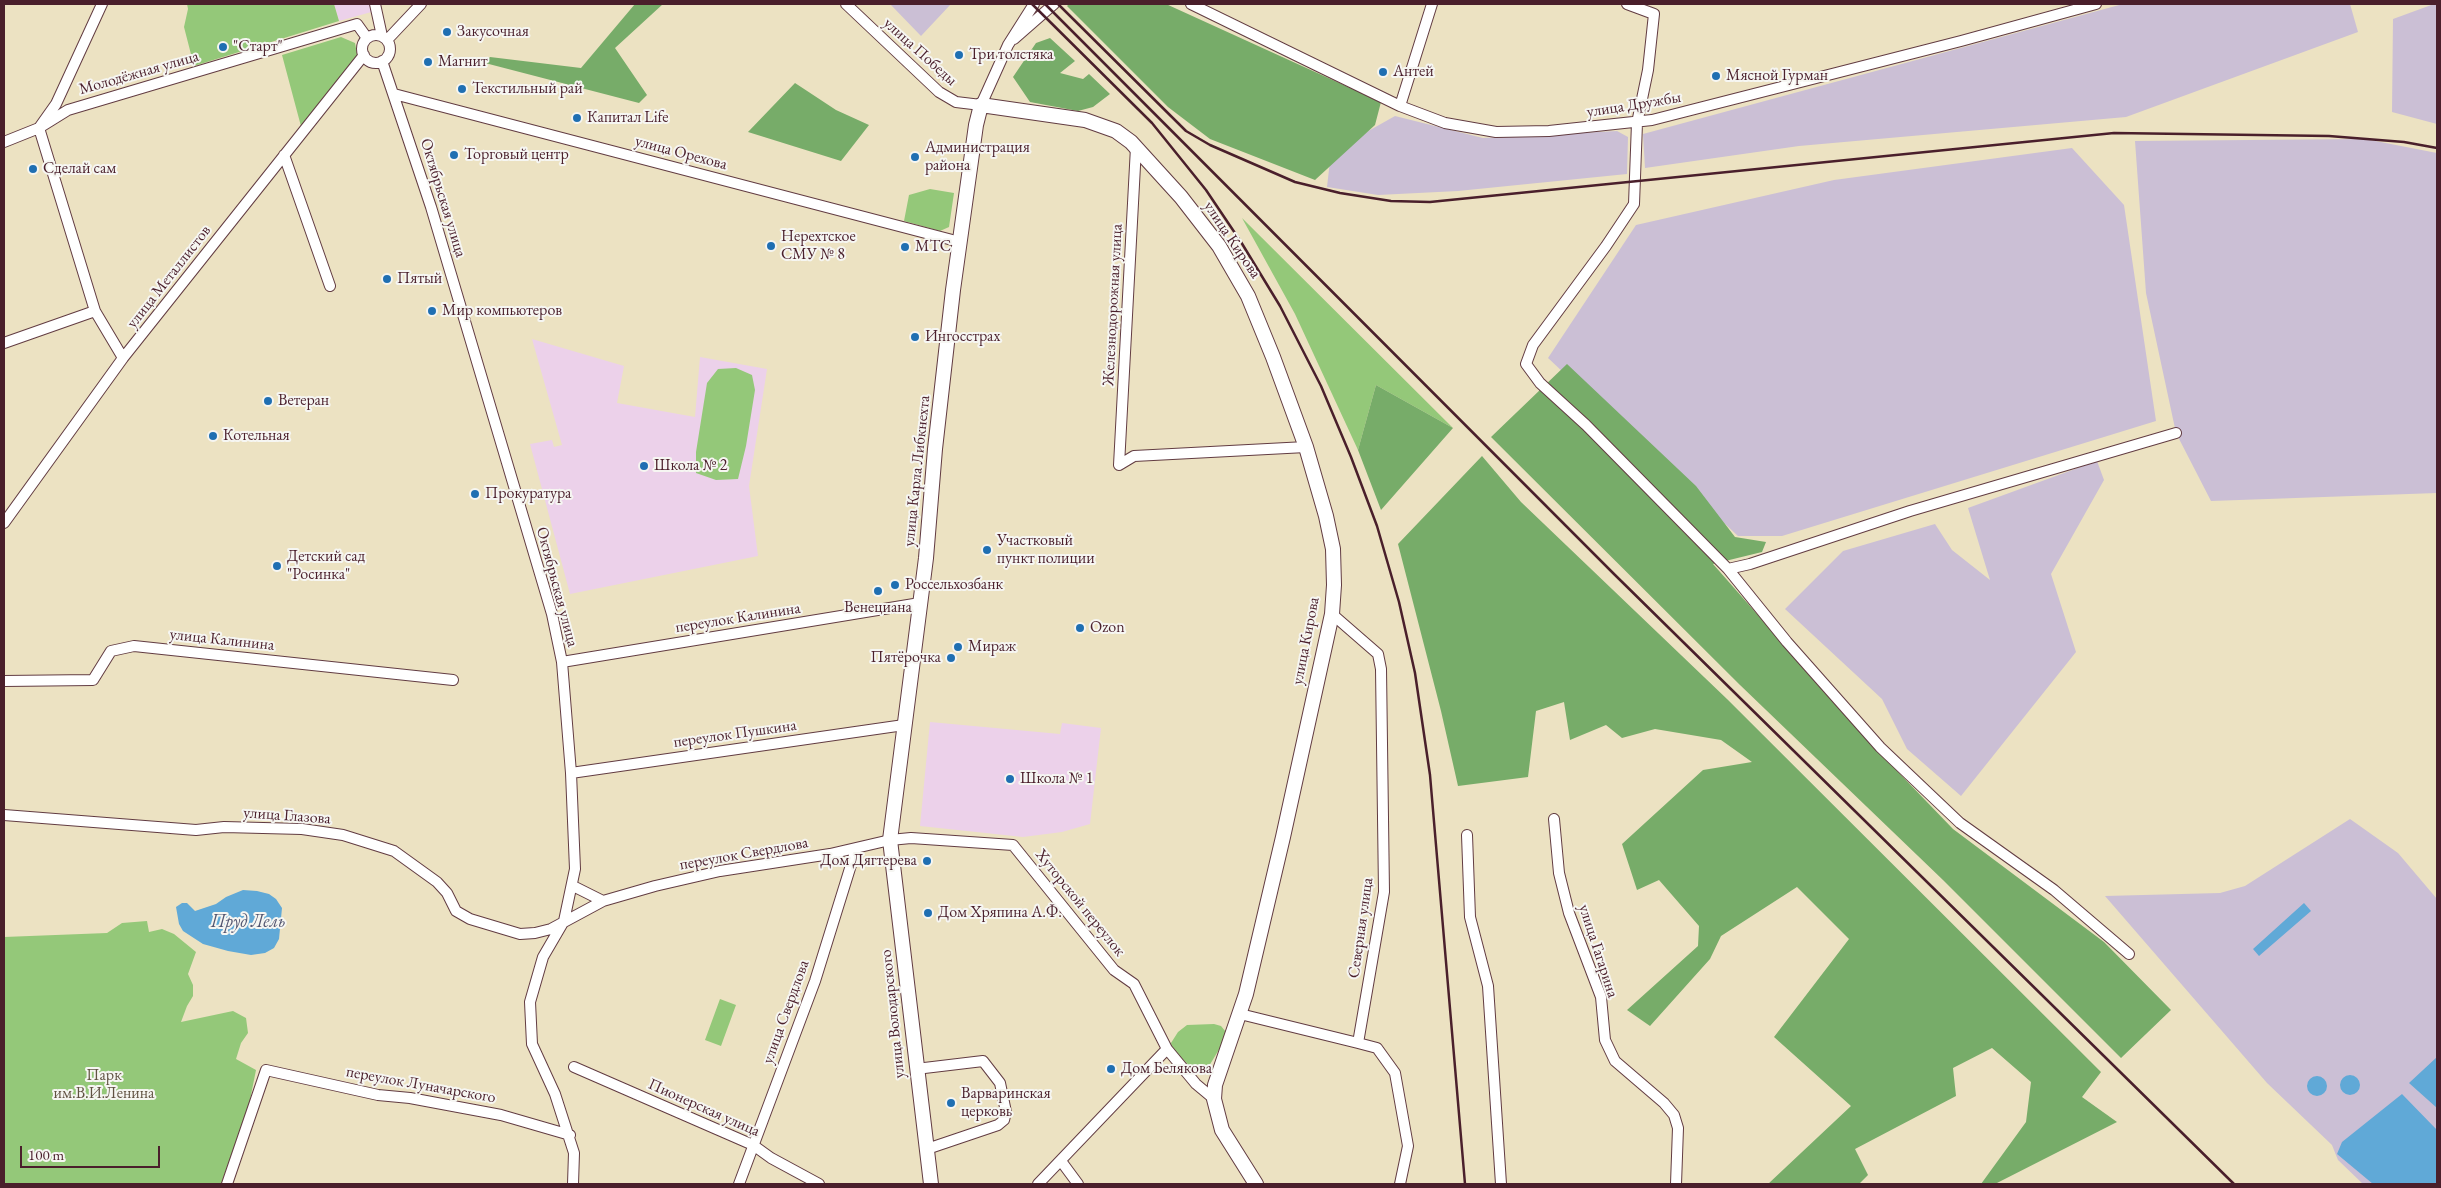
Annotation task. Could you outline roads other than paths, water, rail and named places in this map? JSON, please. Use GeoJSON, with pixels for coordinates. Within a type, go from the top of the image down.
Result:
{"type":"FeatureCollection","features":[{"type":"Feature","properties":{"kind":"main road","name":"улица Кирова"},"geometry":{"type":"LineString","coordinates":[[982,105],[1085,120],[1116,131],[1136,147],[1181,197],[1218,246],[1248,296],[1274,357],[1306,447],[1326,516],[1333,549],[1332,614],[1283,837],[1240,1014],[1218,1074],[1214,1099],[1222,1130],[1256,1184]]}},
{"type":"Feature","properties":{"kind":"main road","name":"улица Карла Либкнехта"},"geometry":{"type":"LineString","coordinates":[[890,840],[928,540],[934,449],[976,125],[982,105]]}},
{"type":"Feature","properties":{"kind":"main road","name":"улица Володарского"},"geometry":{"type":"LineString","coordinates":[[890,840],[930,1184]]}},
{"type":"Feature","properties":{"kind":"street"},"geometry":{"type":"LineString","coordinates":[[102,4],[56,104],[39,128],[95,311],[123,358]]}},
{"type":"Feature","properties":{"kind":"street"},"geometry":{"type":"LineString","coordinates":[[375,4],[389,52],[382,61],[370,61],[364,55],[362,46],[368,38],[374,35],[384,38]]}},
{"type":"Feature","properties":{"kind":"street"},"geometry":{"type":"LineString","coordinates":[[384,38],[421,4]]}},
{"type":"Feature","properties":{"kind":"street","name":"улица Победы"},"geometry":{"type":"LineString","coordinates":[[846,4],[939,92],[956,102],[982,105]]}},
{"type":"Feature","properties":{"kind":"street"},"geometry":{"type":"LineString","coordinates":[[982,105],[1008,45],[1034,4]]}},
{"type":"Feature","properties":{"kind":"street"},"geometry":{"type":"LineString","coordinates":[[1008,45],[1054,4]]}},
{"type":"Feature","properties":{"kind":"street","name":"улица Дружбы"},"geometry":{"type":"LineString","coordinates":[[1191,4],[1400,106],[1445,123],[1496,132],[1549,131],[1637,122],[1699,110],[2096,4]]}},
{"type":"Feature","properties":{"kind":"street"},"geometry":{"type":"LineString","coordinates":[[1400,106],[1432,4]]}},
{"type":"Feature","properties":{"kind":"street"},"geometry":{"type":"LineString","coordinates":[[1627,4],[1654,14],[1648,70],[1637,122],[1634,204],[1606,246],[1533,345],[1526,364],[1540,383],[1586,425],[1728,569],[1787,642],[1880,746],[1960,823],[2054,890],[2129,954]]}},
{"type":"Feature","properties":{"kind":"street","name":"Молодёжная улица"},"geometry":{"type":"LineString","coordinates":[[4,142],[39,128],[68,110],[357,24],[368,38]]}},
{"type":"Feature","properties":{"kind":"street","name":"улица Металлистов"},"geometry":{"type":"LineString","coordinates":[[4,522],[123,358],[364,55]]}},
{"type":"Feature","properties":{"kind":"street","name":"Октябрьская улица"},"geometry":{"type":"LineString","coordinates":[[382,61],[431,207],[552,614],[562,662],[571,773],[575,869],[564,921],[543,957],[530,1002],[532,1044],[555,1094],[570,1135],[574,1153],[573,1184]]}},
{"type":"Feature","properties":{"kind":"street","name":"улица Орехова"},"geometry":{"type":"LineString","coordinates":[[394,94],[960,242]]}},
{"type":"Feature","properties":{"kind":"street","name":"Железнодорожная улица"},"geometry":{"type":"LineString","coordinates":[[1136,147],[1119,465],[1134,456],[1306,447]]}},
{"type":"Feature","properties":{"kind":"street"},"geometry":{"type":"LineString","coordinates":[[284,155],[330,286]]}},
{"type":"Feature","properties":{"kind":"street"},"geometry":{"type":"LineString","coordinates":[[4,343],[95,311]]}},
{"type":"Feature","properties":{"kind":"street"},"geometry":{"type":"LineString","coordinates":[[1728,569],[1750,564],[1910,511],[2176,433]]}},
{"type":"Feature","properties":{"kind":"street","name":"переулок Калинина"},"geometry":{"type":"LineString","coordinates":[[562,662],[920,603]]}},
{"type":"Feature","properties":{"kind":"street","name":"Северная улица"},"geometry":{"type":"LineString","coordinates":[[1332,614],[1378,654],[1381,669],[1384,892],[1358,1043]]}},
{"type":"Feature","properties":{"kind":"street","name":"улица Калинина"},"geometry":{"type":"LineString","coordinates":[[4,681],[93,680],[111,650],[134,646],[453,680]]}},
{"type":"Feature","properties":{"kind":"street","name":"переулок Пушкина"},"geometry":{"type":"LineString","coordinates":[[571,773],[904,724]]}},
{"type":"Feature","properties":{"kind":"street","name":"улица Глазова"},"geometry":{"type":"LineString","coordinates":[[4,815],[196,830],[224,826],[302,829],[343,835],[394,851],[437,882],[456,911],[470,919],[520,934],[535,934],[604,901]]}},
{"type":"Feature","properties":{"kind":"street","name":"улица Гагарина"},"geometry":{"type":"LineString","coordinates":[[1554,819],[1559,874],[1569,913],[1601,997],[1605,1040],[1615,1061],[1664,1103],[1674,1115],[1678,1128],[1676,1184]]}},
{"type":"Feature","properties":{"kind":"street"},"geometry":{"type":"LineString","coordinates":[[1467,835],[1470,918],[1488,986],[1501,1184]]}},
{"type":"Feature","properties":{"kind":"street","name":"Хуторской переулок"},"geometry":{"type":"LineString","coordinates":[[890,840],[910,838],[1014,845],[1114,970],[1134,984],[1167,1049],[1196,1084],[1214,1099]]}},
{"type":"Feature","properties":{"kind":"street","name":"переулок Свердлова"},"geometry":{"type":"LineString","coordinates":[[604,901],[720,871],[856,848],[890,840]]}},
{"type":"Feature","properties":{"kind":"street","name":"улица Свердлова"},"geometry":{"type":"LineString","coordinates":[[739,1184],[815,981],[856,848]]}},
{"type":"Feature","properties":{"kind":"street"},"geometry":{"type":"LineString","coordinates":[[572,886],[604,901]]}},
{"type":"Feature","properties":{"kind":"street"},"geometry":{"type":"LineString","coordinates":[[1240,1014],[1377,1048],[1395,1073],[1408,1146],[1400,1184]]}},
{"type":"Feature","properties":{"kind":"street"},"geometry":{"type":"LineString","coordinates":[[1038,1184],[1167,1049]]}},
{"type":"Feature","properties":{"kind":"street"},"geometry":{"type":"LineString","coordinates":[[916,1069],[983,1061],[1000,1083],[1006,1112],[1004,1120],[998,1125],[926,1149]]}},
{"type":"Feature","properties":{"kind":"street","name":"Пионерская улица"},"geometry":{"type":"LineString","coordinates":[[574,1067],[753,1145],[771,1158],[819,1184]]}},
{"type":"Feature","properties":{"kind":"street","name":"переулок Луначарского"},"geometry":{"type":"LineString","coordinates":[[228,1184],[266,1070],[378,1094],[500,1115],[570,1135]]}},
{"type":"Feature","properties":{"kind":"street"},"geometry":{"type":"LineString","coordinates":[[1062,1161],[1078,1184]]}},
{"type":"Feature","properties":{"kind":"water","name":"Пруд Лель"},"geometry":{"type":"Polygon","coordinates":[[[243,890],[269,894],[276,899],[282,908],[279,939],[274,948],[265,953],[251,955],[228,951],[203,944],[183,931],[179,924],[176,907],[182,903],[187,903],[195,911],[216,904],[226,897],[243,890]]]}},
{"type":"Feature","properties":{"kind":"water"},"geometry":{"type":"Polygon","coordinates":[[[2304,903],[2311,911],[2259,956],[2253,949],[2304,903]]]}},
{"type":"Feature","properties":{"kind":"water"},"geometry":{"type":"Polygon","coordinates":[[[2437,1057],[2437,1108],[2409,1083],[2437,1057]]]}},
{"type":"Feature","properties":{"kind":"water"},"geometry":{"type":"Polygon","coordinates":[[[2350,1075],[2357,1078],[2360,1085],[2357,1092],[2350,1095],[2343,1092],[2340,1085],[2343,1078],[2350,1075]]]}},
{"type":"Feature","properties":{"kind":"water"},"geometry":{"type":"Polygon","coordinates":[[[2317,1076],[2324,1079],[2327,1086],[2324,1093],[2317,1096],[2310,1093],[2307,1086],[2310,1079],[2317,1076]]]}},
{"type":"Feature","properties":{"kind":"water"},"geometry":{"type":"Polygon","coordinates":[[[2402,1094],[2437,1130],[2437,1184],[2373,1184],[2337,1154],[2342,1142],[2402,1094]]]}},
{"type":"Feature","properties":{"kind":"railway"},"geometry":{"type":"LineString","coordinates":[[1032,4],[1152,123],[1206,190],[1241,242],[1280,306],[1321,386],[1377,526],[1399,602],[1415,673],[1430,775],[1465,1184]]}},
{"type":"Feature","properties":{"kind":"railway"},"geometry":{"type":"LineString","coordinates":[[1045,4],[1614,574],[2234,1184]]}},
{"type":"Feature","properties":{"kind":"railway"},"geometry":{"type":"LineString","coordinates":[[1058,4],[1186,131],[1210,145],[1295,182],[1340,193],[1391,201],[1430,202],[2114,133],[2329,136],[2404,142],[2437,148]]}},
{"type":"Feature","properties":{"kind":"place","name":"Закусочная"},"geometry":{"type":"Point","coordinates":[447,32]}},
{"type":"Feature","properties":{"kind":"place","name":"\"Старт\""},"geometry":{"type":"Point","coordinates":[223,47]}},
{"type":"Feature","properties":{"kind":"place","name":"Три толстяка"},"geometry":{"type":"Point","coordinates":[959,55]}},
{"type":"Feature","properties":{"kind":"place","name":"Магнит"},"geometry":{"type":"Point","coordinates":[428,62]}},
{"type":"Feature","properties":{"kind":"place","name":"Антей"},"geometry":{"type":"Point","coordinates":[1383,72]}},
{"type":"Feature","properties":{"kind":"place","name":"Мясной Гурман"},"geometry":{"type":"Point","coordinates":[1716,76]}},
{"type":"Feature","properties":{"kind":"place","name":"Текстильный рай"},"geometry":{"type":"Point","coordinates":[462,89]}},
{"type":"Feature","properties":{"kind":"place","name":"Капитал Life"},"geometry":{"type":"Point","coordinates":[577,118]}},
{"type":"Feature","properties":{"kind":"place","name":"Торговый центр"},"geometry":{"type":"Point","coordinates":[454,155]}},
{"type":"Feature","properties":{"kind":"place","name":"Администрация района"},"geometry":{"type":"Point","coordinates":[915,157]}},
{"type":"Feature","properties":{"kind":"place","name":"Сделай сам"},"geometry":{"type":"Point","coordinates":[33,169]}},
{"type":"Feature","properties":{"kind":"place","name":"Нерехтское СМУ № 8"},"geometry":{"type":"Point","coordinates":[771,246]}},
{"type":"Feature","properties":{"kind":"place","name":"МТС"},"geometry":{"type":"Point","coordinates":[905,247]}},
{"type":"Feature","properties":{"kind":"place","name":"Пятый"},"geometry":{"type":"Point","coordinates":[387,279]}},
{"type":"Feature","properties":{"kind":"place","name":"Мир компьютеров"},"geometry":{"type":"Point","coordinates":[432,311]}},
{"type":"Feature","properties":{"kind":"place","name":"Ингосстрах"},"geometry":{"type":"Point","coordinates":[915,337]}},
{"type":"Feature","properties":{"kind":"place","name":"Ветеран"},"geometry":{"type":"Point","coordinates":[268,401]}},
{"type":"Feature","properties":{"kind":"place","name":"Котельная"},"geometry":{"type":"Point","coordinates":[213,436]}},
{"type":"Feature","properties":{"kind":"place","name":"Школа № 2"},"geometry":{"type":"Point","coordinates":[644,466]}},
{"type":"Feature","properties":{"kind":"place","name":"Прокуратура"},"geometry":{"type":"Point","coordinates":[475,494]}},
{"type":"Feature","properties":{"kind":"place","name":"Участковый пункт полиции"},"geometry":{"type":"Point","coordinates":[987,550]}},
{"type":"Feature","properties":{"kind":"place","name":"Детский сад \"Росинка\""},"geometry":{"type":"Point","coordinates":[277,566]}},
{"type":"Feature","properties":{"kind":"place","name":"Россельхозбанк"},"geometry":{"type":"Point","coordinates":[895,585]}},
{"type":"Feature","properties":{"kind":"place","name":"Венециана"},"geometry":{"type":"Point","coordinates":[878,591]}},
{"type":"Feature","properties":{"kind":"place","name":"Ozon"},"geometry":{"type":"Point","coordinates":[1080,628]}},
{"type":"Feature","properties":{"kind":"place","name":"Мираж"},"geometry":{"type":"Point","coordinates":[958,647]}},
{"type":"Feature","properties":{"kind":"place","name":"Пятёрочка"},"geometry":{"type":"Point","coordinates":[951,658]}},
{"type":"Feature","properties":{"kind":"place","name":"Школа № 1"},"geometry":{"type":"Point","coordinates":[1010,779]}},
{"type":"Feature","properties":{"kind":"place","name":"Дом Дягтерева"},"geometry":{"type":"Point","coordinates":[927,861]}},
{"type":"Feature","properties":{"kind":"place","name":"Дом Хряпина А.Ф."},"geometry":{"type":"Point","coordinates":[928,913]}},
{"type":"Feature","properties":{"kind":"place","name":"Дом Белякова"},"geometry":{"type":"Point","coordinates":[1111,1069]}},
{"type":"Feature","properties":{"kind":"place","name":"Варваринская церковь"},"geometry":{"type":"Point","coordinates":[951,1103]}},
{"type":"Feature","properties":{"kind":"park label","name":"Парк им.В.И.Ленина"},"geometry":{"type":"Point","coordinates":[104,1085]}}]}
